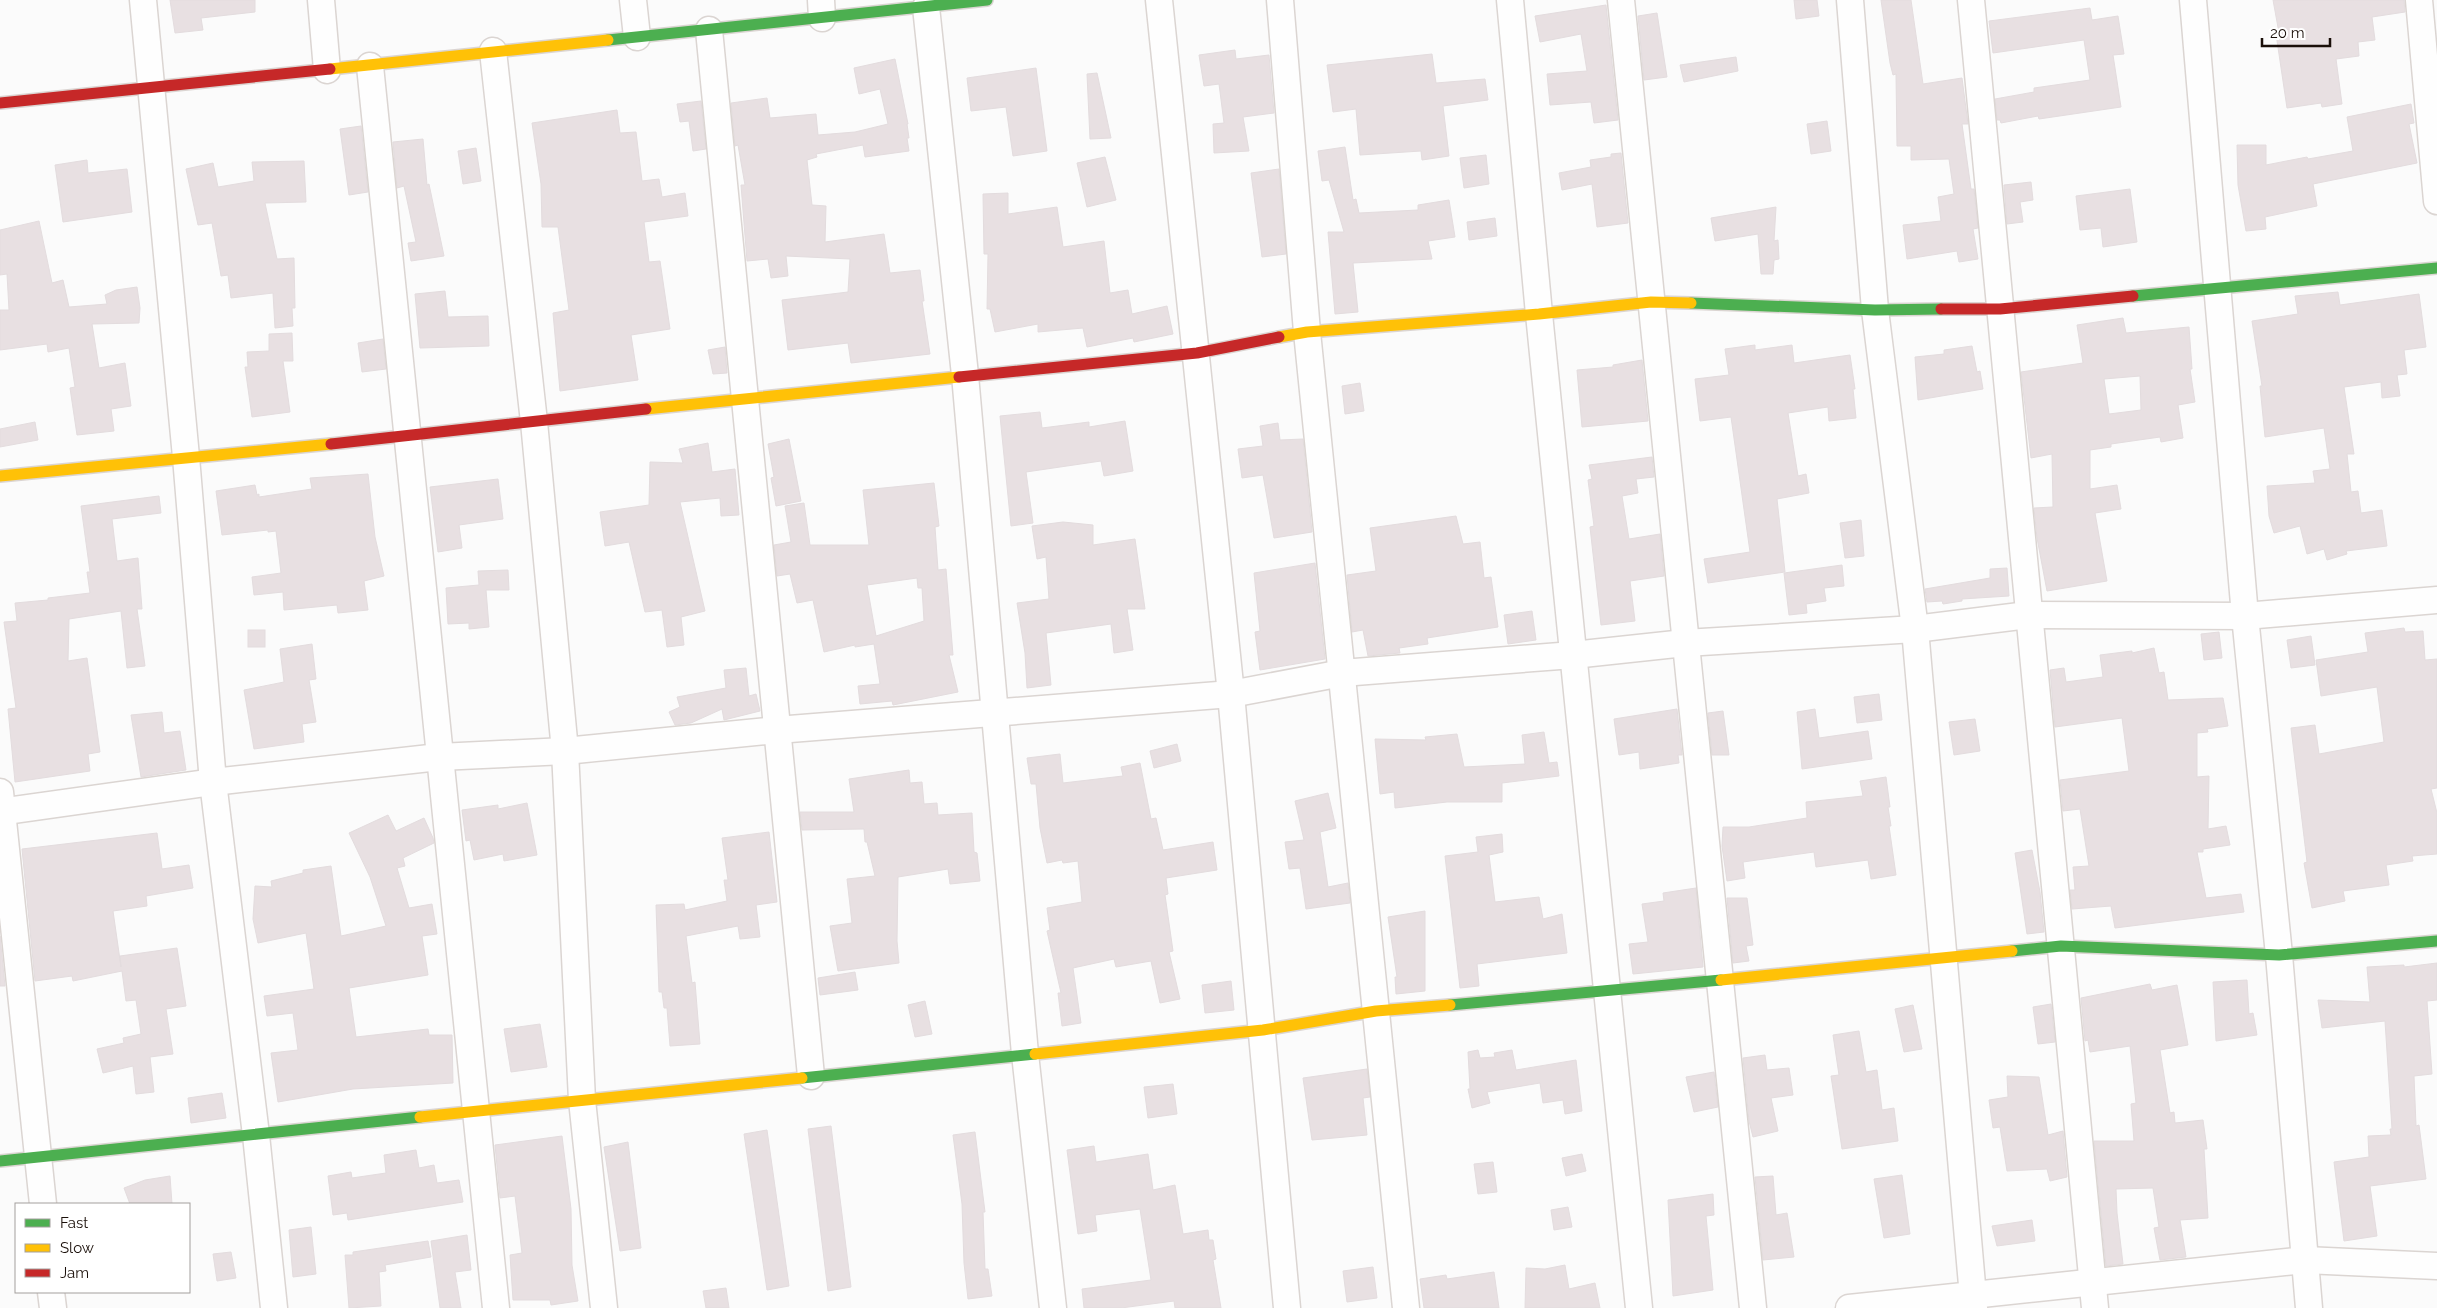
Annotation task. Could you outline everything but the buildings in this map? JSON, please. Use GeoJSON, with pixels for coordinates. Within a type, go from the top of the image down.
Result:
{"type":"FeatureCollection","features":[{"type":"Feature","properties":{"kind":"street"},"geometry":{"type":"LineString","coordinates":[[142,0],[186,457],[213,782],[256,1135],[274,1308]]}},
{"type":"Feature","properties":{"kind":"street"},"geometry":{"type":"LineString","coordinates":[[321,0],[327,70]]}},
{"type":"Feature","properties":{"kind":"street"},"geometry":{"type":"LineString","coordinates":[[633,0],[637,37]]}},
{"type":"Feature","properties":{"kind":"street"},"geometry":{"type":"LineString","coordinates":[[0,103],[709,30],[822,9],[926,7],[987,0]]}},
{"type":"Feature","properties":{"kind":"street"},"geometry":{"type":"LineString","coordinates":[[1159,0],[1231,694],[1287,1308]]}},
{"type":"Feature","properties":{"kind":"street"},"geometry":{"type":"LineString","coordinates":[[1280,0],[1307,332],[1406,1308]]}},
{"type":"Feature","properties":{"kind":"street"},"geometry":{"type":"LineString","coordinates":[[1510,0],[1539,314],[1639,1308]]}},
{"type":"Feature","properties":{"kind":"street"},"geometry":{"type":"LineString","coordinates":[[1621,0],[1753,1308]]}},
{"type":"Feature","properties":{"kind":"street"},"geometry":{"type":"LineString","coordinates":[[1850,0],[1875,310],[1914,629],[1974,1302]]}},
{"type":"Feature","properties":{"kind":"street"},"geometry":{"type":"LineString","coordinates":[[1971,0],[2094,1308]]}},
{"type":"Feature","properties":{"kind":"street"},"geometry":{"type":"LineString","coordinates":[[2193,0],[2219,286],[2245,616],[2279,955],[2310,1308]]}},
{"type":"Feature","properties":{"kind":"street"},"geometry":{"type":"LineString","coordinates":[[2419,0],[2437,200]]}},
{"type":"Feature","properties":{"kind":"street"},"geometry":{"type":"LineString","coordinates":[[926,7],[965,375],[1025,1054],[1053,1308]]}},
{"type":"Feature","properties":{"kind":"street"},"geometry":{"type":"LineString","coordinates":[[709,30],[811,1076]]}},
{"type":"Feature","properties":{"kind":"street"},"geometry":{"type":"LineString","coordinates":[[493,51],[534,422],[565,751],[582,1100],[604,1308]]}},
{"type":"Feature","properties":{"kind":"street"},"geometry":{"type":"LineString","coordinates":[[370,66],[496,1308]]}},
{"type":"Feature","properties":{"kind":"street"},"geometry":{"type":"LineString","coordinates":[[0,476],[407,437],[745,398],[1196,353],[1307,332],[1539,314],[1651,302],[1875,310],[2000,309],[2219,286],[2437,268]]}},
{"type":"Feature","properties":{"kind":"street"},"geometry":{"type":"LineString","coordinates":[[43,1203],[1,806],[439,757],[565,751],[777,730],[1231,694],[1342,673],[1573,655],[1685,643],[1914,629],[2028,615],[2245,616],[2437,600]]}},
{"type":"Feature","properties":{"kind":"street"},"geometry":{"type":"LineString","coordinates":[[0,1161],[1263,1030],[1376,1010],[1607,992],[2061,946],[2279,955],[2437,941]]}},
{"type":"Feature","properties":{"kind":"street"},"geometry":{"type":"LineString","coordinates":[[1849,1308],[1974,1302],[2092,1282],[2305,1260],[2437,1266]]}},
{"type":"Feature","properties":{"kind":"street"},"geometry":{"type":"LineString","coordinates":[[52,1293],[53,1308]]}},
{"type":"Feature","properties":{"kind":"traffic: fast"},"geometry":{"type":"LineString","coordinates":[[608,40],[987,0]]}},
{"type":"Feature","properties":{"kind":"traffic: fast"},"geometry":{"type":"LineString","coordinates":[[2133,296],[2437,268]]}},
{"type":"Feature","properties":{"kind":"traffic: fast"},"geometry":{"type":"LineString","coordinates":[[1691,303],[1875,310],[1941,309]]}},
{"type":"Feature","properties":{"kind":"traffic: fast"},"geometry":{"type":"LineString","coordinates":[[2012,951],[2061,946],[2279,955],[2437,941]]}},
{"type":"Feature","properties":{"kind":"traffic: fast"},"geometry":{"type":"LineString","coordinates":[[1450,1005],[1721,980]]}},
{"type":"Feature","properties":{"kind":"traffic: fast"},"geometry":{"type":"LineString","coordinates":[[802,1078],[1035,1054]]}},
{"type":"Feature","properties":{"kind":"traffic: fast"},"geometry":{"type":"LineString","coordinates":[[0,1161],[420,1117]]}},
{"type":"Feature","properties":{"kind":"traffic: slow"},"geometry":{"type":"LineString","coordinates":[[330,69],[608,40]]}},
{"type":"Feature","properties":{"kind":"traffic: slow"},"geometry":{"type":"LineString","coordinates":[[1279,337],[1307,332],[1539,314],[1651,302],[1691,303]]}},
{"type":"Feature","properties":{"kind":"traffic: slow"},"geometry":{"type":"LineString","coordinates":[[646,409],[959,377]]}},
{"type":"Feature","properties":{"kind":"traffic: slow"},"geometry":{"type":"LineString","coordinates":[[0,476],[331,444]]}},
{"type":"Feature","properties":{"kind":"traffic: slow"},"geometry":{"type":"LineString","coordinates":[[1721,980],[2012,951]]}},
{"type":"Feature","properties":{"kind":"traffic: slow"},"geometry":{"type":"LineString","coordinates":[[1035,1054],[1263,1030],[1376,1011],[1450,1005]]}},
{"type":"Feature","properties":{"kind":"traffic: slow"},"geometry":{"type":"LineString","coordinates":[[420,1117],[802,1078]]}},
{"type":"Feature","properties":{"kind":"traffic: jam"},"geometry":{"type":"LineString","coordinates":[[0,103],[330,69]]}},
{"type":"Feature","properties":{"kind":"traffic: jam"},"geometry":{"type":"LineString","coordinates":[[1941,309],[2000,309],[2133,296]]}},
{"type":"Feature","properties":{"kind":"traffic: jam"},"geometry":{"type":"LineString","coordinates":[[959,377],[1197,353],[1279,337]]}},
{"type":"Feature","properties":{"kind":"traffic: jam"},"geometry":{"type":"LineString","coordinates":[[331,444],[646,409]]}}]}
